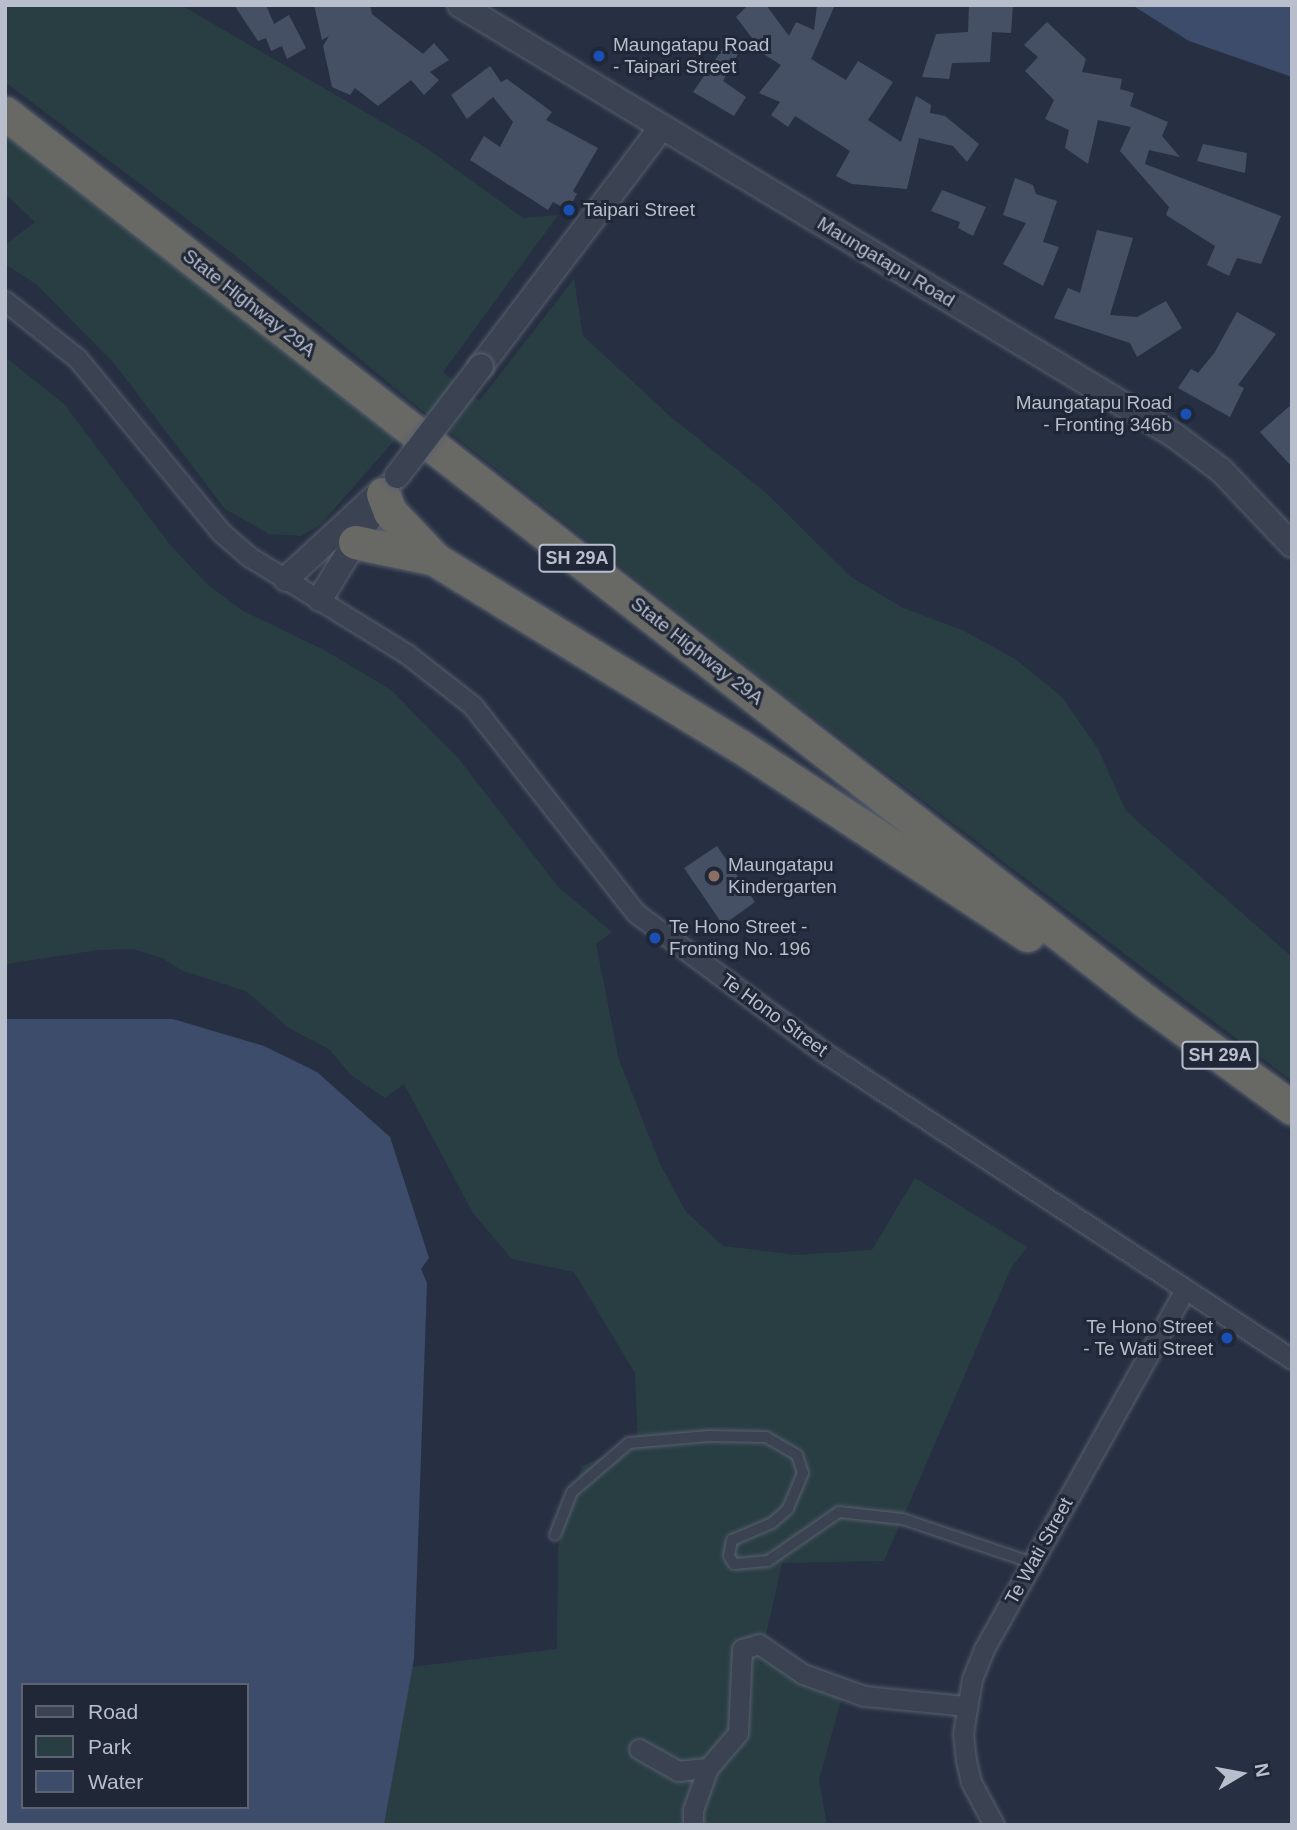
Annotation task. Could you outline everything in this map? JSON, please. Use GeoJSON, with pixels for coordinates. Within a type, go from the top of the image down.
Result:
{"type":"FeatureCollection","features":[{"type":"Feature","properties":{"kind":"highway","name":"State Highway 29A"},"geometry":{"type":"LineString","coordinates":[[5,113],[1148,1003],[1292,1108]]}},
{"type":"Feature","properties":{"kind":"highway","name":"SH 29A"},"geometry":{"type":"LineString","coordinates":[[390,485],[390,512],[436,560],[740,746],[1095,980],[1148,1003]]}},
{"type":"Feature","properties":{"kind":"highway","name":"SH 29A"},"geometry":{"type":"LineString","coordinates":[[355,542],[436,560]]}},
{"type":"Feature","properties":{"kind":"street","name":"Maungatapu Road"},"geometry":{"type":"LineString","coordinates":[[460,5],[1174,435],[1221,470],[1292,545]]}},
{"type":"Feature","properties":{"kind":"street"},"geometry":{"type":"LineString","coordinates":[[5,301],[77,358],[222,533],[286,579],[320,599],[390,485],[662,128]]}},
{"type":"Feature","properties":{"kind":"street"},"geometry":{"type":"LineString","coordinates":[[286,579],[371,497],[390,485]]}},
{"type":"Feature","properties":{"kind":"street","name":"Te Hono Street"},"geometry":{"type":"LineString","coordinates":[[320,599],[407,654],[473,706],[636,913],[822,1051],[1184,1291],[1292,1359]]}},
{"type":"Feature","properties":{"kind":"street","name":"Te Wati Street"},"geometry":{"type":"LineString","coordinates":[[993,1825],[971,1782],[963,1733],[965,1706],[984,1649],[1184,1291]]}},
{"type":"Feature","properties":{"kind":"street"},"geometry":{"type":"LineString","coordinates":[[693,1825],[693,1810],[708,1768],[738,1733],[743,1649],[759,1644],[803,1674],[864,1696],[965,1706]]}},
{"type":"Feature","properties":{"kind":"street"},"geometry":{"type":"LineString","coordinates":[[639,1749],[678,1771],[708,1768]]}},
{"type":"Feature","properties":{"kind":"lane"},"geometry":{"type":"LineString","coordinates":[[555,1535],[572,1492],[629,1443],[709,1436],[766,1437],[797,1455],[803,1473],[788,1509],[772,1524],[732,1540],[729,1556],[734,1564],[768,1561],[839,1512],[903,1519],[1034,1563]]}},
{"type":"Feature","properties":{"kind":"green space"},"geometry":{"type":"Polygon","coordinates":[[[5,5],[181,5],[425,147],[523,218],[558,215],[443,372],[479,401],[574,279],[583,336],[671,417],[765,492],[851,577],[903,608],[962,630],[1015,659],[1062,697],[1098,749],[1126,811],[1292,957],[1292,1081],[771,685],[419,408],[236,256],[5,82],[5,5]]]}},
{"type":"Feature","properties":{"kind":"green space"},"geometry":{"type":"Polygon","coordinates":[[[5,131],[399,435],[320,525],[301,536],[269,534],[225,509],[114,363],[36,284],[5,264],[5,245],[35,222],[5,193],[5,131]]]}},
{"type":"Feature","properties":{"kind":"green space"},"geometry":{"type":"Polygon","coordinates":[[[5,357],[64,404],[171,546],[208,585],[243,611],[324,650],[391,690],[458,758],[559,888],[612,932],[596,944],[619,1060],[660,1164],[686,1212],[723,1246],[796,1255],[872,1250],[915,1178],[1027,1247],[1011,1268],[884,1561],[782,1563],[763,1649],[846,1682],[819,1780],[827,1825],[384,1825],[412,1667],[557,1649],[558,1547],[582,1466],[638,1444],[635,1373],[574,1272],[512,1259],[473,1213],[404,1084],[385,1098],[351,1075],[329,1049],[289,1028],[246,991],[183,971],[162,958],[133,949],[98,950],[5,964],[5,357]]]}},
{"type":"Feature","properties":{"kind":"water"},"geometry":{"type":"Polygon","coordinates":[[[1132,5],[1292,5],[1292,77],[1189,41],[1132,5]]]}},
{"type":"Feature","properties":{"kind":"water"},"geometry":{"type":"Polygon","coordinates":[[[5,1019],[173,1019],[264,1046],[317,1072],[390,1137],[429,1258],[421,1269],[427,1283],[414,1659],[384,1825],[5,1825],[5,1019]]]}},
{"type":"Feature","properties":{"kind":"building"},"geometry":{"type":"Polygon","coordinates":[[[234,5],[266,5],[274,24],[289,15],[306,48],[287,59],[282,46],[271,51],[266,38],[258,41],[234,5]]]}},
{"type":"Feature","properties":{"kind":"building"},"geometry":{"type":"Polygon","coordinates":[[[314,5],[370,5],[372,14],[423,54],[434,43],[449,60],[430,72],[439,80],[424,95],[411,80],[378,106],[355,88],[350,95],[332,87],[323,46],[329,36],[322,40],[314,5]]]}},
{"type":"Feature","properties":{"kind":"building"},"geometry":{"type":"Polygon","coordinates":[[[748,5],[766,5],[789,36],[796,22],[814,30],[817,5],[835,5],[811,59],[846,80],[858,61],[893,82],[868,120],[901,142],[916,96],[931,105],[930,113],[945,116],[979,144],[967,162],[953,146],[919,138],[907,189],[852,184],[836,176],[850,151],[795,116],[788,127],[771,115],[780,102],[759,93],[781,65],[765,55],[736,17],[748,5]]]}},
{"type":"Feature","properties":{"kind":"building"},"geometry":{"type":"Polygon","coordinates":[[[969,5],[1013,5],[1011,33],[992,32],[990,62],[952,63],[949,79],[922,77],[936,34],[968,32],[969,5]]]}},
{"type":"Feature","properties":{"kind":"building"},"geometry":{"type":"Polygon","coordinates":[[[1047,22],[1086,59],[1082,72],[1122,79],[1120,89],[1134,93],[1130,106],[1168,122],[1162,136],[1180,157],[1149,150],[1145,164],[1281,216],[1261,264],[1237,258],[1229,276],[1207,265],[1215,246],[1166,215],[1169,207],[1120,151],[1131,127],[1098,120],[1088,164],[1065,148],[1069,130],[1045,119],[1054,100],[1025,71],[1038,57],[1024,45],[1047,22]]]}},
{"type":"Feature","properties":{"kind":"building"},"geometry":{"type":"Polygon","coordinates":[[[726,44],[740,50],[723,81],[746,97],[734,116],[693,92],[726,44]]]}},
{"type":"Feature","properties":{"kind":"building"},"geometry":{"type":"Polygon","coordinates":[[[490,66],[501,82],[507,79],[552,112],[546,120],[598,148],[573,191],[577,194],[568,210],[553,202],[548,210],[470,160],[484,136],[500,147],[513,122],[493,97],[467,119],[451,95],[490,66]]]}},
{"type":"Feature","properties":{"kind":"building"},"geometry":{"type":"Polygon","coordinates":[[[1203,144],[1247,153],[1245,173],[1197,161],[1203,144]]]}},
{"type":"Feature","properties":{"kind":"building"},"geometry":{"type":"Polygon","coordinates":[[[1015,178],[1033,185],[1036,194],[1057,201],[1043,242],[1059,247],[1043,286],[1003,264],[1026,223],[1003,215],[1015,178]]]}},
{"type":"Feature","properties":{"kind":"building"},"geometry":{"type":"Polygon","coordinates":[[[942,190],[986,207],[973,236],[958,228],[960,222],[931,211],[942,190]]]}},
{"type":"Feature","properties":{"kind":"building"},"geometry":{"type":"Polygon","coordinates":[[[1097,230],[1133,238],[1110,315],[1137,317],[1166,301],[1182,328],[1137,357],[1130,343],[1054,318],[1068,288],[1080,293],[1097,230]]]}},
{"type":"Feature","properties":{"kind":"building"},"geometry":{"type":"Polygon","coordinates":[[[1237,312],[1276,334],[1238,385],[1244,388],[1230,417],[1178,388],[1191,369],[1198,373],[1215,352],[1237,312]]]}},
{"type":"Feature","properties":{"kind":"building"},"geometry":{"type":"Polygon","coordinates":[[[1292,404],[1292,467],[1260,432],[1292,404]]]}},
{"type":"Feature","properties":{"kind":"building"},"geometry":{"type":"Polygon","coordinates":[[[717,846],[755,902],[723,925],[684,868],[717,846]]]}},
{"type":"Feature","properties":{"kind":"place","name":"Maungatapu Road - Taipari Street"},"geometry":{"type":"Point","coordinates":[599,56]}},
{"type":"Feature","properties":{"kind":"place","name":"Taipari Street"},"geometry":{"type":"Point","coordinates":[569,210]}},
{"type":"Feature","properties":{"kind":"place","name":"Maungatapu Road - Fronting 346b"},"geometry":{"type":"Point","coordinates":[1186,414]}},
{"type":"Feature","properties":{"kind":"place","name":"Maungatapu Kindergarten"},"geometry":{"type":"Point","coordinates":[714,876]}},
{"type":"Feature","properties":{"kind":"place","name":"Te Hono Street - Fronting No. 196"},"geometry":{"type":"Point","coordinates":[655,938]}},
{"type":"Feature","properties":{"kind":"place","name":"Te Hono Street - Te Wati Street"},"geometry":{"type":"Point","coordinates":[1227,1338]}}]}
